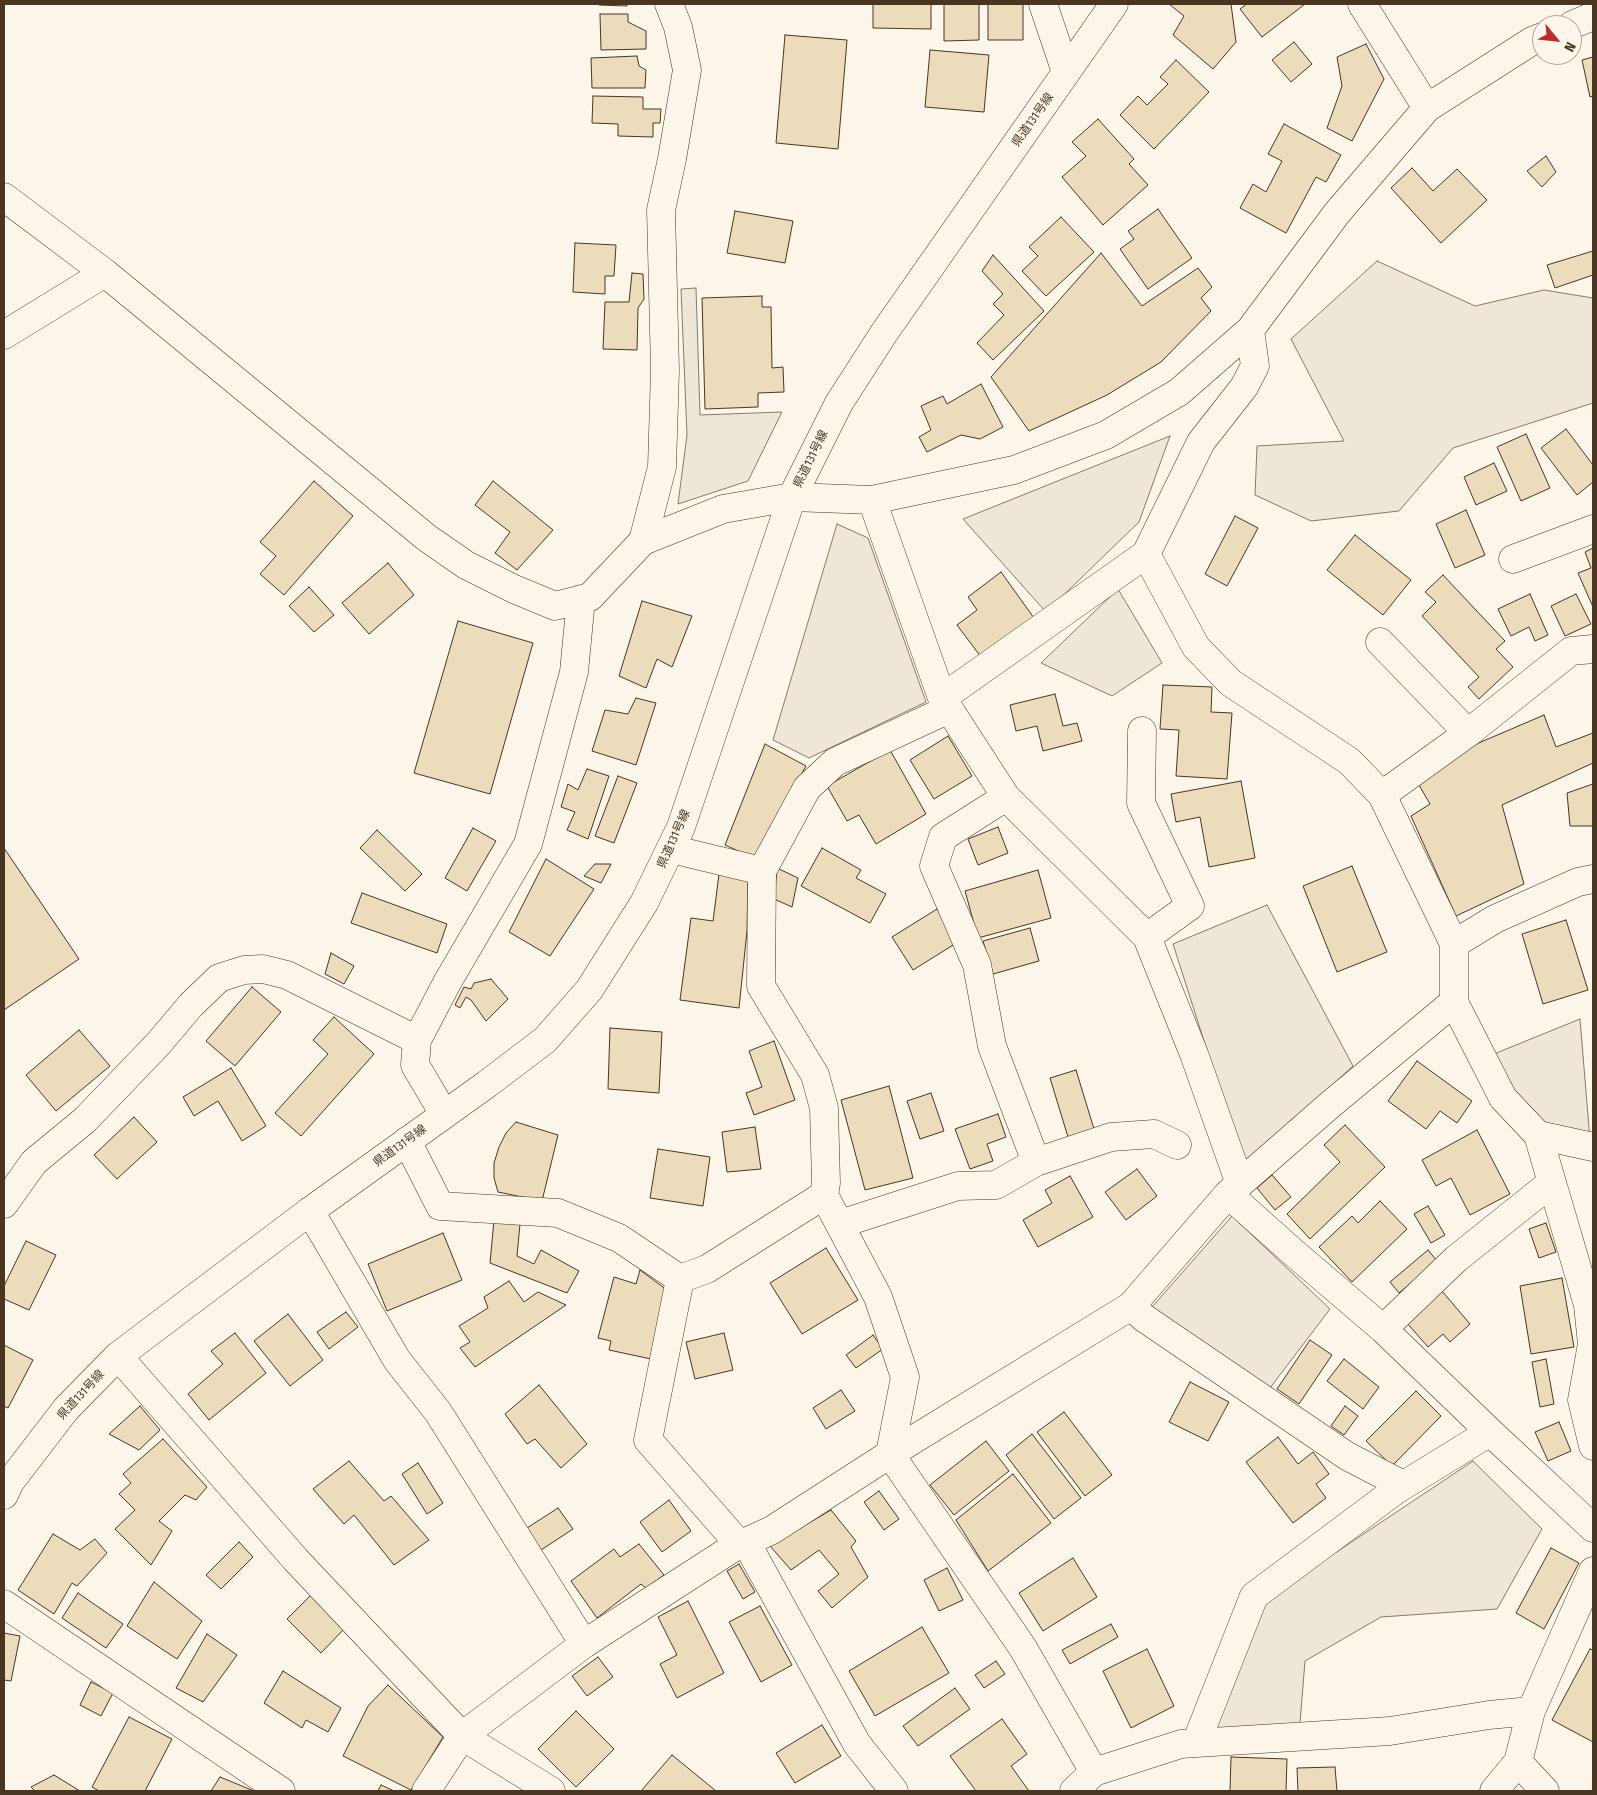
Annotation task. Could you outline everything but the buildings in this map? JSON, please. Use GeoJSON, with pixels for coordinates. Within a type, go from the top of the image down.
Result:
{"type":"FeatureCollection","features":[{"type":"Feature","properties":{"kind":"street"},"geometry":{"type":"LineString","coordinates":[[643,541],[662,468],[665,370],[661,210],[687,70],[678,27],[669,4]]}},
{"type":"Feature","properties":{"kind":"street"},"geometry":{"type":"LineString","coordinates":[[1043,4],[1066,72]]}},
{"type":"Feature","properties":{"kind":"street","name":"県道131号線"},"geometry":{"type":"LineString","coordinates":[[4,1495],[10,1482],[66,1409],[118,1356],[310,1211],[545,1040],[590,990],[644,903],[681,827],[792,497],[839,403],[884,333],[1114,4]]}},
{"type":"Feature","properties":{"kind":"street"},"geometry":{"type":"LineString","coordinates":[[1362,4],[1427,108]]}},
{"type":"Feature","properties":{"kind":"street"},"geometry":{"type":"LineString","coordinates":[[4,197],[105,272],[427,538],[466,565],[514,589],[555,606],[590,597],[643,541],[723,509],[792,497],[872,500],[1014,470],[1106,435],[1179,392],[1250,330],[1337,213],[1427,108],[1532,41]]}},
{"type":"Feature","properties":{"kind":"street"},"geometry":{"type":"LineString","coordinates":[[4,335],[105,272]]}},
{"type":"Feature","properties":{"kind":"street"},"geometry":{"type":"LineString","coordinates":[[1094,1772],[1023,1648],[890,1454],[905,1378],[878,1297],[824,1195],[826,1184],[824,1108],[815,1075],[761,986],[762,871],[807,788],[835,762],[945,703],[1146,554],[1201,442],[1244,387],[1255,366],[1250,330]]}},
{"type":"Feature","properties":{"kind":"street"},"geometry":{"type":"LineString","coordinates":[[872,500],[945,703],[1006,797],[1147,937],[1194,1054],[1234,1189],[1294,1254],[1383,1329],[1593,1528]]}},
{"type":"Feature","properties":{"kind":"street"},"geometry":{"type":"LineString","coordinates":[[1512,559],[1593,529]]}},
{"type":"Feature","properties":{"kind":"street"},"geometry":{"type":"LineString","coordinates":[[1146,554],[1196,647],[1231,683],[1350,761],[1382,795],[1454,944],[1454,1002],[1503,1098],[1538,1135],[1588,1305],[1592,1344],[1582,1400],[1593,1446]]}},
{"type":"Feature","properties":{"kind":"street"},"geometry":{"type":"LineString","coordinates":[[444,1114],[415,1065],[417,1040],[448,981],[528,844],[574,672],[581,599]]}},
{"type":"Feature","properties":{"kind":"street"},"geometry":{"type":"LineString","coordinates":[[1380,642],[1468,733]]}},
{"type":"Feature","properties":{"kind":"street"},"geometry":{"type":"LineString","coordinates":[[1382,795],[1468,733],[1571,651],[1593,649]]}},
{"type":"Feature","properties":{"kind":"street"},"geometry":{"type":"LineString","coordinates":[[1142,731],[1141,803],[1190,906],[1147,937]]}},
{"type":"Feature","properties":{"kind":"street"},"geometry":{"type":"LineString","coordinates":[[1006,797],[943,838],[934,866],[977,965],[992,1046],[1036,1162]]}},
{"type":"Feature","properties":{"kind":"street"},"geometry":{"type":"LineString","coordinates":[[671,849],[762,871]]}},
{"type":"Feature","properties":{"kind":"street"},"geometry":{"type":"LineString","coordinates":[[1454,944],[1495,919],[1578,882],[1593,879]]}},
{"type":"Feature","properties":{"kind":"street"},"geometry":{"type":"LineString","coordinates":[[4,1204],[34,1162],[85,1120],[158,1044],[191,1005],[219,978],[244,970],[263,969],[287,975],[417,1040]]}},
{"type":"Feature","properties":{"kind":"street"},"geometry":{"type":"LineString","coordinates":[[426,1791],[462,1736],[584,1644],[743,1543],[772,1530],[890,1454],[1131,1306],[1234,1189],[1331,1104],[1454,1002]]}},
{"type":"Feature","properties":{"kind":"street"},"geometry":{"type":"LineString","coordinates":[[840,1224],[958,1186],[996,1185],[1036,1162],[1111,1137],[1154,1134],[1177,1144]]}},
{"type":"Feature","properties":{"kind":"street"},"geometry":{"type":"LineString","coordinates":[[1538,1135],[1593,1147]]}},
{"type":"Feature","properties":{"kind":"street"},"geometry":{"type":"LineString","coordinates":[[407,1141],[440,1206],[558,1213],[620,1238],[680,1279]]}},
{"type":"Feature","properties":{"kind":"street"},"geometry":{"type":"LineString","coordinates":[[1383,1329],[1456,1259],[1551,1183]]}},
{"type":"Feature","properties":{"kind":"street"},"geometry":{"type":"LineString","coordinates":[[680,1279],[707,1269],[824,1195]]}},
{"type":"Feature","properties":{"kind":"street"},"geometry":{"type":"LineString","coordinates":[[310,1211],[397,1360],[438,1412],[584,1644]]}},
{"type":"Feature","properties":{"kind":"street"},"geometry":{"type":"LineString","coordinates":[[680,1279],[648,1440],[743,1543],[857,1744],[894,1791]]}},
{"type":"Feature","properties":{"kind":"street"},"geometry":{"type":"LineString","coordinates":[[1131,1306],[1144,1318],[1340,1451],[1403,1485]]}},
{"type":"Feature","properties":{"kind":"street"},"geometry":{"type":"LineString","coordinates":[[118,1356],[296,1560],[462,1736],[551,1791]]}},
{"type":"Feature","properties":{"kind":"street"},"geometry":{"type":"LineString","coordinates":[[1196,1743],[1254,1596],[1403,1485],[1490,1432]]}},
{"type":"Feature","properties":{"kind":"street"},"geometry":{"type":"LineString","coordinates":[[1494,1791],[1518,1762],[1531,1711],[1593,1571]]}},
{"type":"Feature","properties":{"kind":"street"},"geometry":{"type":"LineString","coordinates":[[4,1604],[281,1791]]}},
{"type":"Feature","properties":{"kind":"street"},"geometry":{"type":"LineString","coordinates":[[1074,1791],[1094,1772],[1181,1744],[1390,1731],[1531,1711]]}},
{"type":"Feature","properties":{"kind":"street"},"geometry":{"type":"LineString","coordinates":[[1518,1762],[1545,1791]]}},
{"type":"Feature","properties":{"kind":"shaded area"},"geometry":{"type":"Polygon","coordinates":[[[1377,261],[1475,306],[1544,290],[1593,298],[1593,403],[1453,448],[1399,511],[1311,521],[1255,495],[1257,446],[1344,441],[1291,339],[1377,261]]]}},
{"type":"Feature","properties":{"kind":"shaded area"},"geometry":{"type":"Polygon","coordinates":[[[696,288],[700,415],[782,412],[748,481],[678,504],[687,435],[681,289],[696,288]]]}},
{"type":"Feature","properties":{"kind":"shaded area"},"geometry":{"type":"Polygon","coordinates":[[[1170,436],[1139,522],[1046,612],[963,519],[1170,436]]]}},
{"type":"Feature","properties":{"kind":"shaded area"},"geometry":{"type":"Polygon","coordinates":[[[837,524],[868,538],[926,702],[809,758],[773,740],[837,524]]]}},
{"type":"Feature","properties":{"kind":"shaded area"},"geometry":{"type":"Polygon","coordinates":[[[1118,589],[1162,663],[1112,696],[1041,663],[1118,589]]]}},
{"type":"Feature","properties":{"kind":"shaded area"},"geometry":{"type":"Polygon","coordinates":[[[1267,905],[1353,1066],[1244,1166],[1173,944],[1267,905]]]}},
{"type":"Feature","properties":{"kind":"shaded area"},"geometry":{"type":"Polygon","coordinates":[[[1580,1019],[1590,1140],[1543,1129],[1489,1056],[1580,1019]]]}},
{"type":"Feature","properties":{"kind":"shaded area"},"geometry":{"type":"Polygon","coordinates":[[[1232,1216],[1330,1309],[1270,1388],[1152,1307],[1232,1216]]]}},
{"type":"Feature","properties":{"kind":"shaded area"},"geometry":{"type":"Polygon","coordinates":[[[1473,1461],[1542,1529],[1497,1609],[1381,1617],[1305,1661],[1300,1723],[1215,1730],[1263,1601],[1473,1461]]]}}]}
